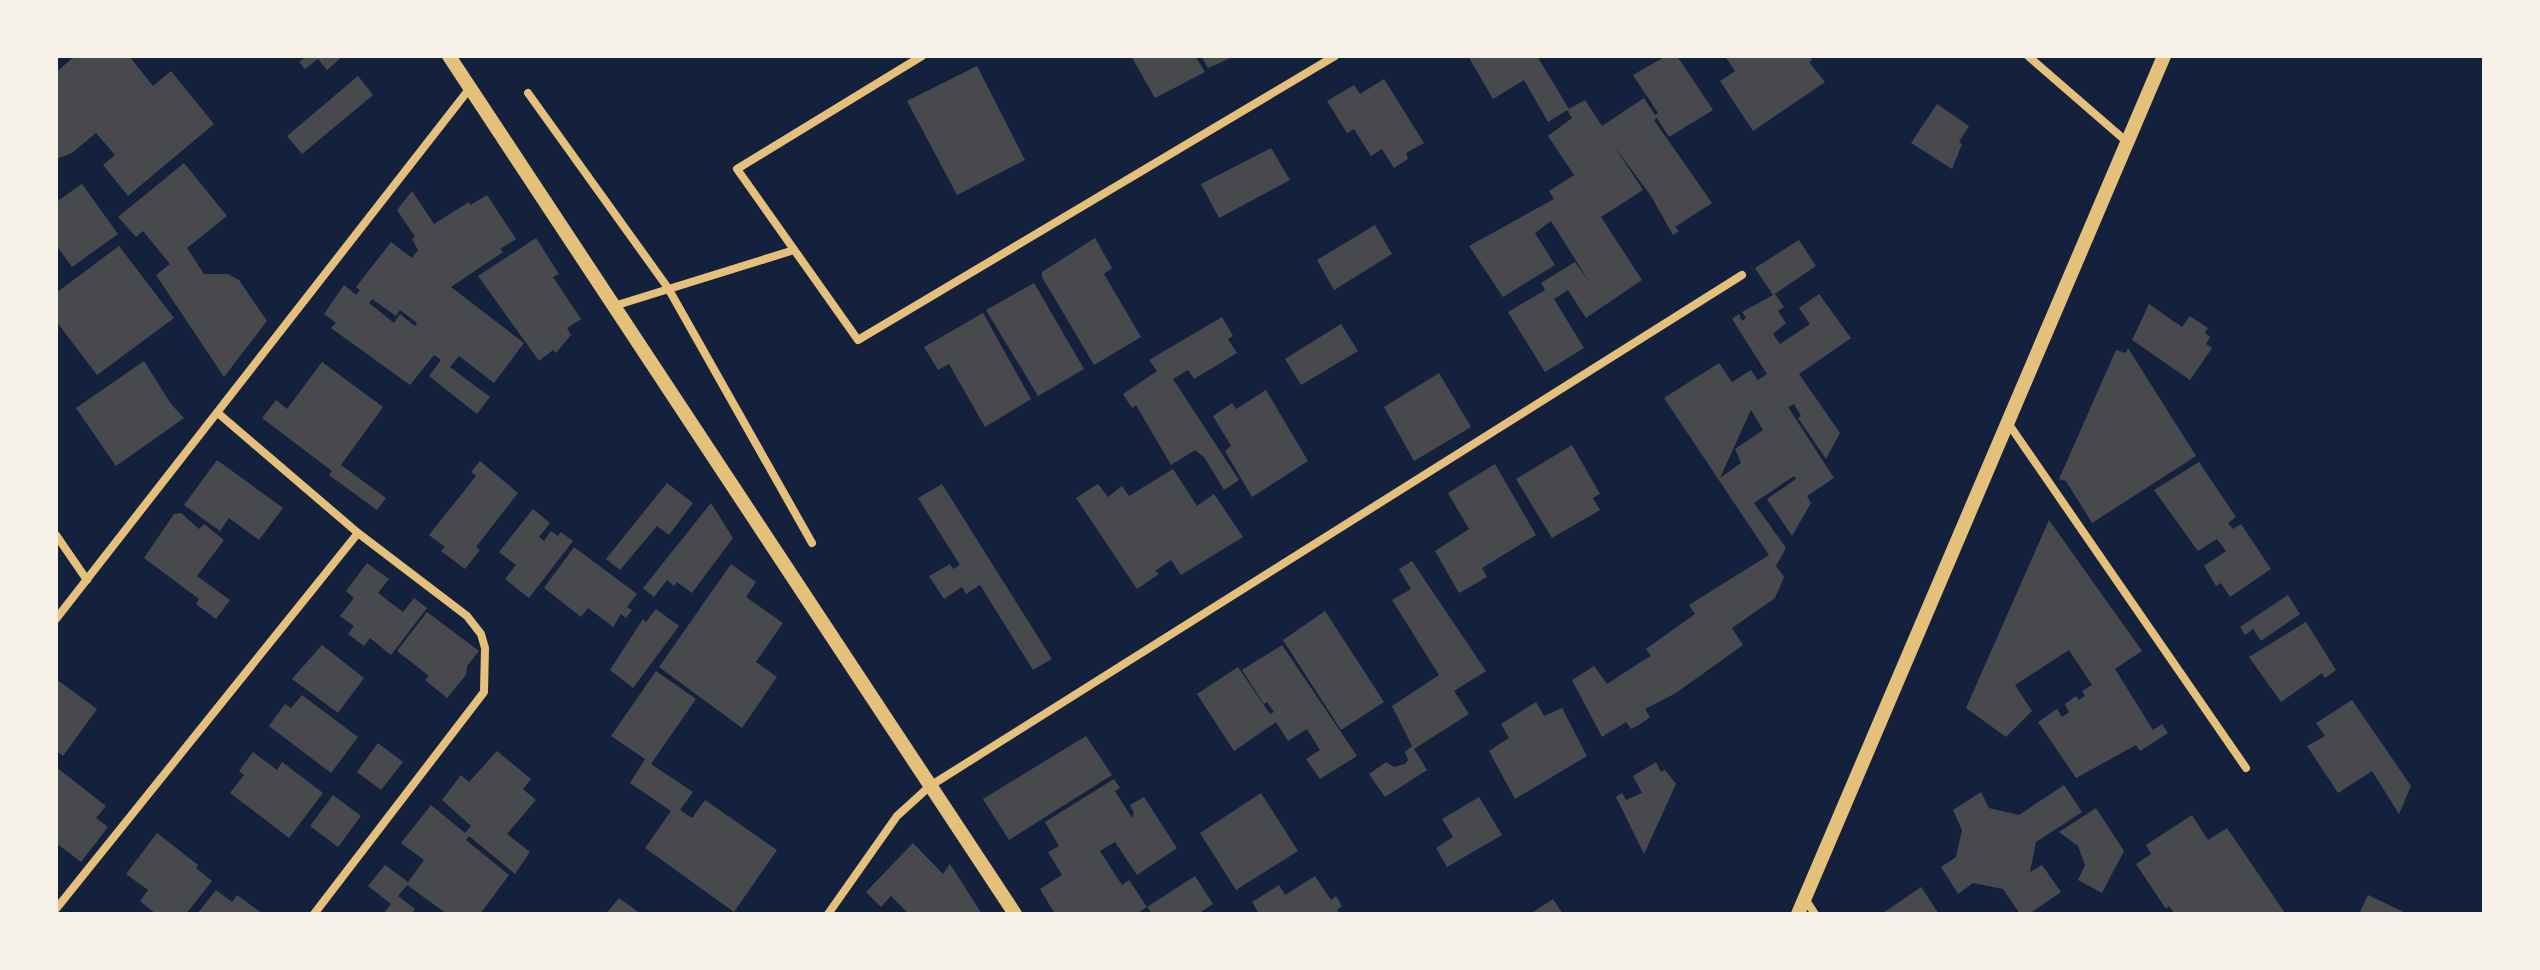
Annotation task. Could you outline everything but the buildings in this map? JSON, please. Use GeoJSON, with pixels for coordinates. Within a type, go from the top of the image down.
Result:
{"type":"FeatureCollection","features":[{"type":"Feature","properties":{"kind":"street"},"geometry":{"type":"LineString","coordinates":[[449,56],[1015,914]]}},
{"type":"Feature","properties":{"kind":"street"},"geometry":{"type":"LineString","coordinates":[[922,56],[737,169],[858,340],[1335,56]]}},
{"type":"Feature","properties":{"kind":"street"},"geometry":{"type":"LineString","coordinates":[[2028,56],[2126,141]]}},
{"type":"Feature","properties":{"kind":"street"},"geometry":{"type":"LineString","coordinates":[[1798,914],[2164,56]]}},
{"type":"Feature","properties":{"kind":"street"},"geometry":{"type":"LineString","coordinates":[[56,619],[219,414],[470,88]]}},
{"type":"Feature","properties":{"kind":"street"},"geometry":{"type":"LineString","coordinates":[[528,93],[668,288],[812,543]]}},
{"type":"Feature","properties":{"kind":"street"},"geometry":{"type":"LineString","coordinates":[[614,306],[794,250]]}},
{"type":"Feature","properties":{"kind":"street"},"geometry":{"type":"LineString","coordinates":[[828,914],[897,816],[930,786],[1742,275]]}},
{"type":"Feature","properties":{"kind":"street"},"geometry":{"type":"LineString","coordinates":[[219,414],[358,533],[467,616],[481,634],[486,670],[484,692],[314,914]]}},
{"type":"Feature","properties":{"kind":"street"},"geometry":{"type":"LineString","coordinates":[[2008,423],[2246,768]]}},
{"type":"Feature","properties":{"kind":"street"},"geometry":{"type":"LineString","coordinates":[[56,909],[358,533]]}},
{"type":"Feature","properties":{"kind":"street"},"geometry":{"type":"LineString","coordinates":[[56,535],[87,580]]}},
{"type":"Feature","properties":{"kind":"street"},"geometry":{"type":"LineString","coordinates":[[1805,899],[1815,914]]}}]}
